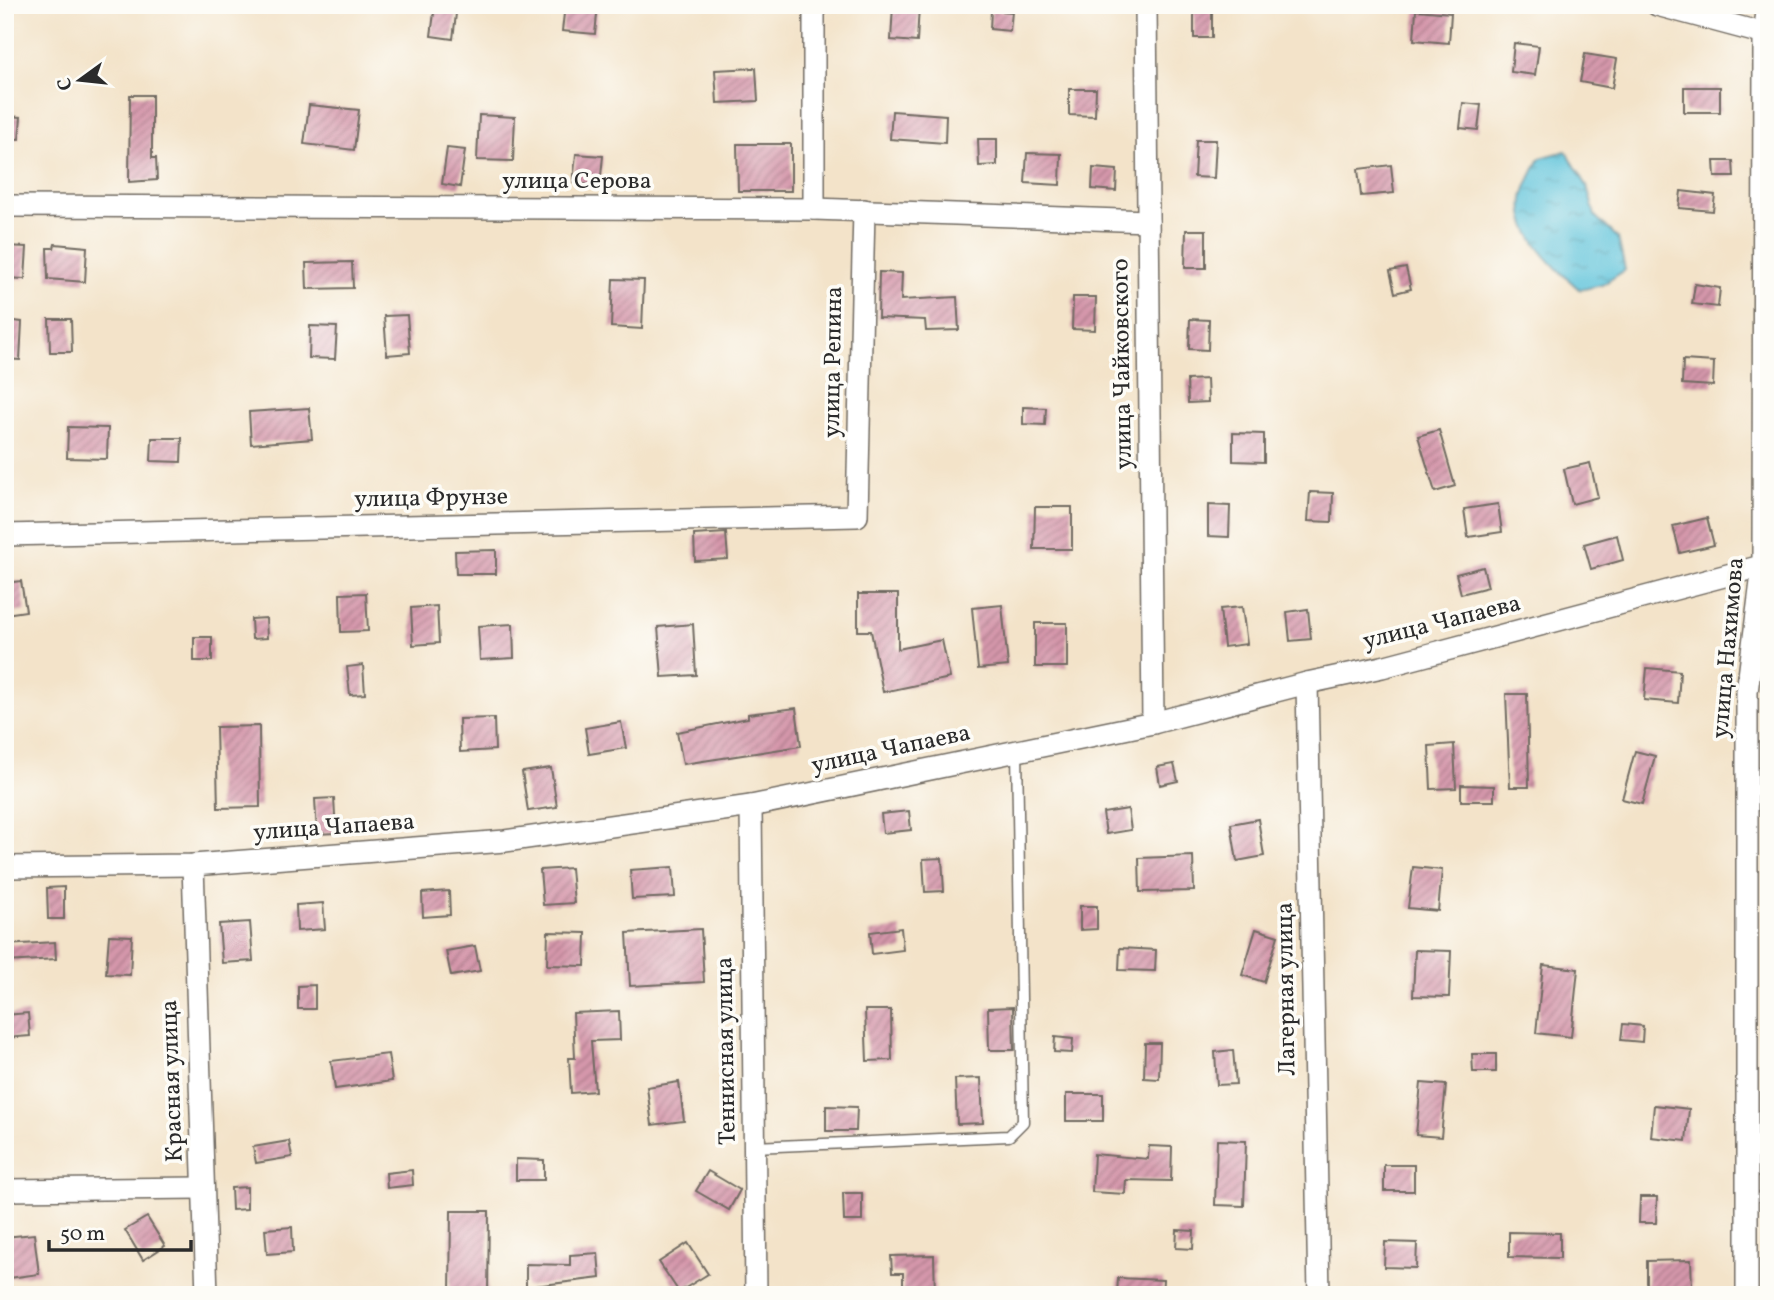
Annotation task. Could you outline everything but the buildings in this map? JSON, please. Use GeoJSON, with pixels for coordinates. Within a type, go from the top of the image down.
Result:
{"type":"FeatureCollection","features":[{"type":"Feature","properties":{"kind":"street"},"geometry":{"type":"LineString","coordinates":[[814,5],[814,209]]}},
{"type":"Feature","properties":{"kind":"street","name":"улица Чайковского"},"geometry":{"type":"LineString","coordinates":[[1146,5],[1153,723]]}},
{"type":"Feature","properties":{"kind":"street"},"geometry":{"type":"LineString","coordinates":[[1657,5],[1767,35]]}},
{"type":"Feature","properties":{"kind":"street","name":"улица Нахимова"},"geometry":{"type":"LineString","coordinates":[[1747,1295],[1747,692],[1766,565],[1768,5]]}},
{"type":"Feature","properties":{"kind":"street","name":"улица Серова"},"geometry":{"type":"LineString","coordinates":[[5,206],[814,209],[1148,221]]}},
{"type":"Feature","properties":{"kind":"street","name":"улица Репина"},"geometry":{"type":"LineString","coordinates":[[857,516],[863,210]]}},
{"type":"Feature","properties":{"kind":"street","name":"улица Фрунзе"},"geometry":{"type":"LineString","coordinates":[[5,536],[857,516]]}},
{"type":"Feature","properties":{"kind":"street","name":"улица Чапаева"},"geometry":{"type":"LineString","coordinates":[[5,867],[193,865],[505,841],[751,806],[1153,723],[1307,683],[1382,667],[1766,565]]}},
{"type":"Feature","properties":{"kind":"street","name":"Лагерная улица"},"geometry":{"type":"LineString","coordinates":[[1307,683],[1319,1295]]}},
{"type":"Feature","properties":{"kind":"street","name":"Теннисная улица"},"geometry":{"type":"LineString","coordinates":[[751,806],[756,1295]]}},
{"type":"Feature","properties":{"kind":"street","name":"Красная улица"},"geometry":{"type":"LineString","coordinates":[[193,865],[207,1295]]}},
{"type":"Feature","properties":{"kind":"street"},"geometry":{"type":"LineString","coordinates":[[5,1190],[203,1188]]}},
{"type":"Feature","properties":{"kind":"lane"},"geometry":{"type":"LineString","coordinates":[[754,1147],[1009,1136],[1023,1122],[1017,750]]}},
{"type":"Feature","properties":{"kind":"water"},"geometry":{"type":"Polygon","coordinates":[[[1566,151],[1587,186],[1595,216],[1618,238],[1625,270],[1602,285],[1580,290],[1539,248],[1525,222],[1523,208],[1525,190],[1540,158],[1566,151]]]}}]}
